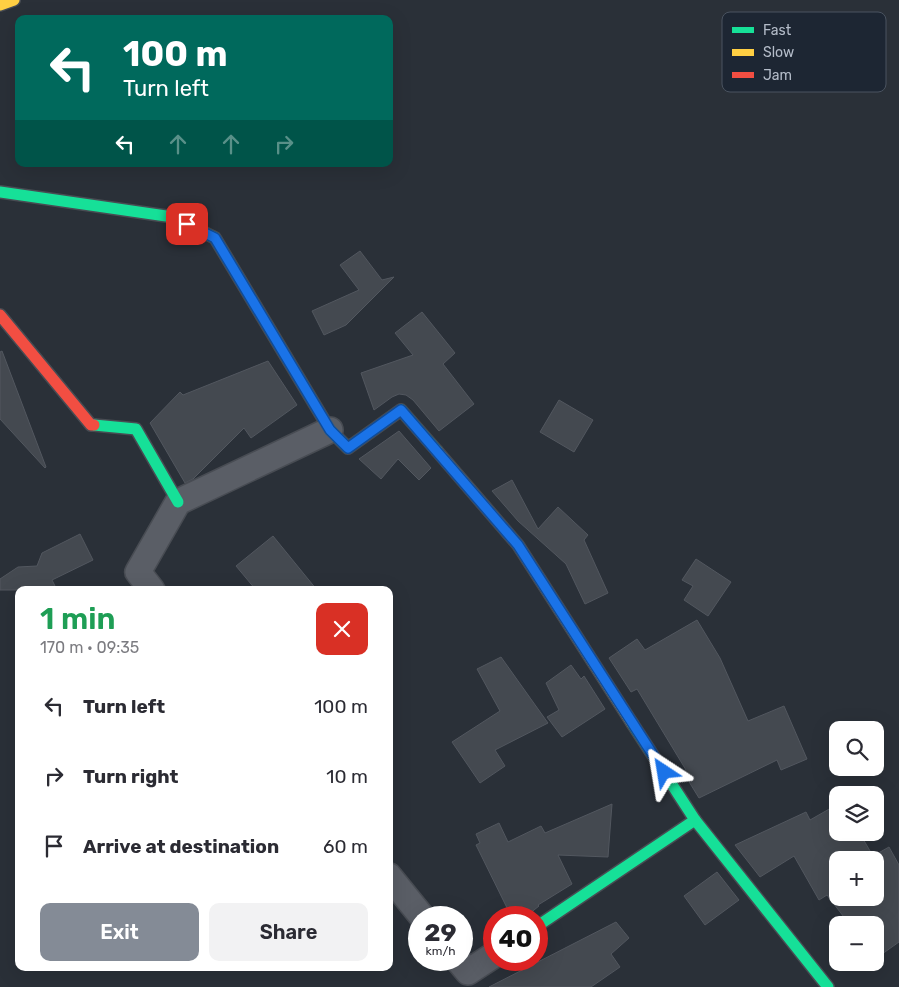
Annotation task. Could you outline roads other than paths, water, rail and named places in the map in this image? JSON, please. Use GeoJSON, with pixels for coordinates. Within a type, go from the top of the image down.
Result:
{"type":"FeatureCollection","features":[{"type":"Feature","properties":{"kind":"street"},"geometry":{"type":"LineString","coordinates":[[0,5],[14,0]]}},
{"type":"Feature","properties":{"kind":"street"},"geometry":{"type":"LineString","coordinates":[[0,192],[174,217],[215,238],[330,430],[348,448],[401,410],[518,545],[695,820],[828,987]]}},
{"type":"Feature","properties":{"kind":"street"},"geometry":{"type":"LineString","coordinates":[[0,315],[91,425],[136,429],[178,502]]}},
{"type":"Feature","properties":{"kind":"street"},"geometry":{"type":"LineString","coordinates":[[149,586],[138,572],[178,502],[330,430]]}},
{"type":"Feature","properties":{"kind":"street"},"geometry":{"type":"LineString","coordinates":[[548,919],[695,820]]}},
{"type":"Feature","properties":{"kind":"street"},"geometry":{"type":"LineString","coordinates":[[393,881],[413,906]]}}]}
